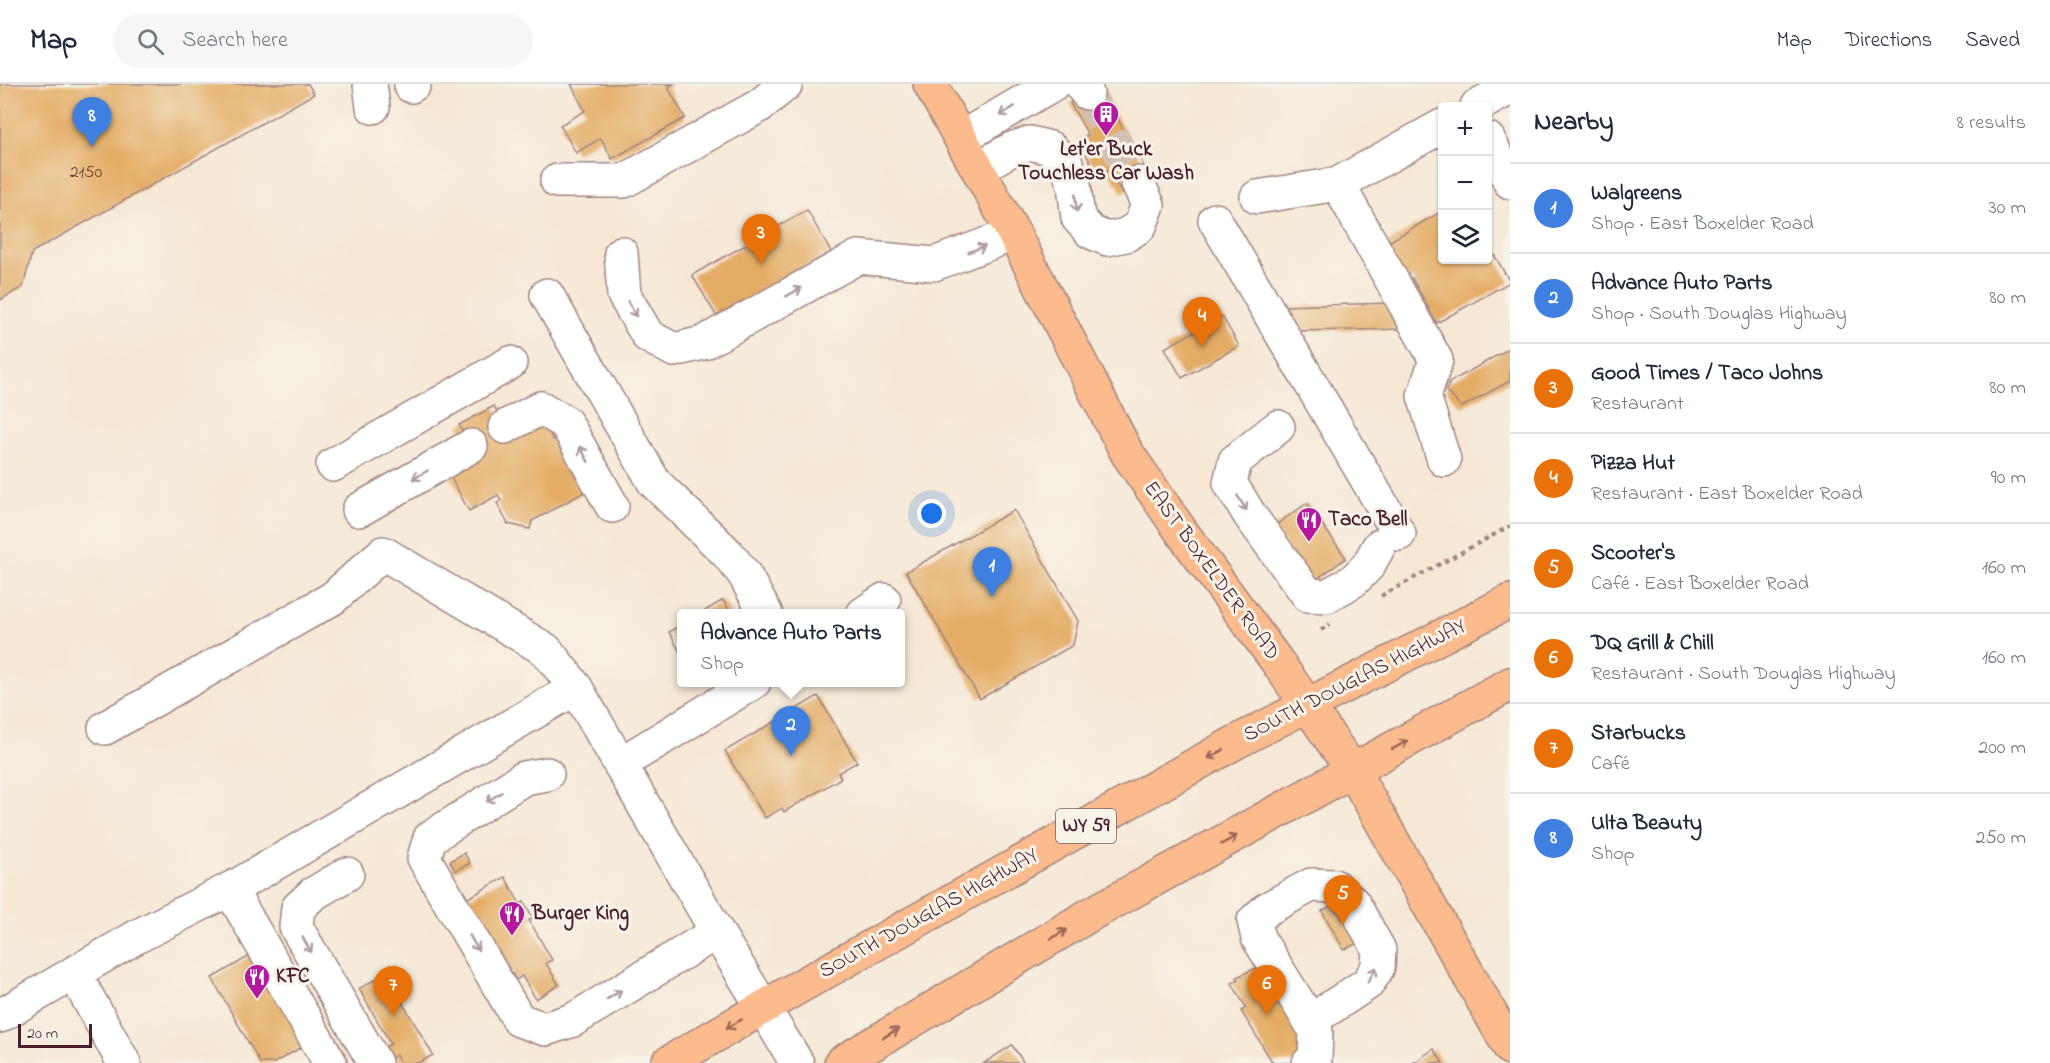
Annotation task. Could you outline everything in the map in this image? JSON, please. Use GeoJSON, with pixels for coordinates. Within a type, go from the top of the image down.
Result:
{"type":"FeatureCollection","features":[{"type":"Feature","properties":{"kind":"main road","name":"EAST BOXELDER ROAD"},"geometry":{"type":"LineString","coordinates":[[936,86],[961,138],[1014,234],[1127,453],[1353,771],[1510,1048]]}},
{"type":"Feature","properties":{"kind":"main road","name":"SOUTH DOUGLAS HIGHWAY"},"geometry":{"type":"LineString","coordinates":[[668,1063],[1236,742],[1510,601]]}},
{"type":"Feature","properties":{"kind":"main road"},"geometry":{"type":"LineString","coordinates":[[840,1063],[1093,913],[1510,684]]}},
{"type":"Feature","properties":{"kind":"street"},"geometry":{"type":"LineString","coordinates":[[557,181],[624,181],[759,106],[786,84]]}},
{"type":"Feature","properties":{"kind":"street"},"geometry":{"type":"LineString","coordinates":[[961,138],[1053,84]]}},
{"type":"Feature","properties":{"kind":"street"},"geometry":{"type":"LineString","coordinates":[[1484,102],[1510,88]]}},
{"type":"Feature","properties":{"kind":"street"},"geometry":{"type":"LineString","coordinates":[[1257,197],[1338,184],[1438,129]]}},
{"type":"Feature","properties":{"kind":"street"},"geometry":{"type":"LineString","coordinates":[[978,168],[1012,149],[1030,143],[1050,148],[1066,163],[1074,185],[1078,218],[1091,232],[1107,239],[1126,235],[1140,226],[1148,205],[1138,183]]}},
{"type":"Feature","properties":{"kind":"street"},"geometry":{"type":"LineString","coordinates":[[1492,147],[1510,182]]}},
{"type":"Feature","properties":{"kind":"street"},"geometry":{"type":"LineString","coordinates":[[1338,184],[1436,360],[1424,396],[1444,460]]}},
{"type":"Feature","properties":{"kind":"street"},"geometry":{"type":"LineString","coordinates":[[1215,220],[1389,540],[1353,581],[1328,596],[1308,595],[1251,517],[1230,483],[1235,461],[1278,427]]}},
{"type":"Feature","properties":{"kind":"street"},"geometry":{"type":"LineString","coordinates":[[621,253],[624,295],[648,336],[674,350],[704,343],[858,256],[934,264],[1014,234]]}},
{"type":"Feature","properties":{"kind":"street"},"geometry":{"type":"LineString","coordinates":[[547,295],[654,482],[727,553],[744,574],[763,609]]}},
{"type":"Feature","properties":{"kind":"street"},"geometry":{"type":"LineString","coordinates":[[333,465],[510,363]]}},
{"type":"Feature","properties":{"kind":"street"},"geometry":{"type":"LineString","coordinates":[[505,427],[541,408],[566,423],[612,506]]}},
{"type":"Feature","properties":{"kind":"street"},"geometry":{"type":"LineString","coordinates":[[359,510],[471,446]]}},
{"type":"Feature","properties":{"kind":"street"},"geometry":{"type":"LineString","coordinates":[[105,728],[333,598],[383,553],[546,650],[576,688],[717,932],[797,1063]]}},
{"type":"Feature","properties":{"kind":"street"},"geometry":{"type":"LineString","coordinates":[[620,764],[746,687]]}},
{"type":"Feature","properties":{"kind":"street"},"geometry":{"type":"LineString","coordinates":[[0,1016],[138,936],[230,889],[576,688]]}},
{"type":"Feature","properties":{"kind":"street"},"geometry":{"type":"LineString","coordinates":[[547,774],[524,778],[430,838],[424,858],[519,1020],[545,1029],[573,1020],[717,932]]}},
{"type":"Feature","properties":{"kind":"street"},"geometry":{"type":"LineString","coordinates":[[347,874],[313,894],[298,908],[296,927],[375,1063]]}},
{"type":"Feature","properties":{"kind":"street"},"geometry":{"type":"LineString","coordinates":[[1309,1063],[1315,1059],[1316,1031],[1258,938],[1254,921],[1267,909],[1311,885],[1334,886],[1353,903],[1379,950],[1378,967],[1368,983],[1326,1010]]}},
{"type":"Feature","properties":{"kind":"street"},"geometry":{"type":"LineString","coordinates":[[230,889],[330,1063]]}},
{"type":"Feature","properties":{"kind":"street"},"geometry":{"type":"LineString","coordinates":[[74,973],[124,1063]]}},
{"type":"Feature","properties":{"kind":"path"},"geometry":{"type":"LineString","coordinates":[[1376,599],[1510,526]]}},
{"type":"Feature","properties":{"kind":"path"},"geometry":{"type":"LineString","coordinates":[[1321,630],[1338,620]]}},
{"type":"Feature","properties":{"kind":"building"},"geometry":{"type":"Polygon","coordinates":[[[0,84],[308,84],[314,94],[32,252],[23,287],[0,300],[0,84]]]}},
{"type":"Feature","properties":{"kind":"building"},"geometry":{"type":"Polygon","coordinates":[[[571,84],[673,84],[668,87],[685,118],[612,159],[601,138],[576,153],[560,125],[585,111],[571,84]]]}},
{"type":"Feature","properties":{"kind":"building","name":"Let'er Buck Touchless Car Wash"},"geometry":{"type":"Polygon","coordinates":[[[1100,87],[1150,177],[1122,193],[1109,171],[1099,177],[1078,140],[1088,135],[1070,103],[1100,87]]]}},
{"type":"Feature","properties":{"kind":"building"},"geometry":{"type":"Polygon","coordinates":[[[807,210],[831,252],[717,317],[692,275],[807,210]]]}},
{"type":"Feature","properties":{"kind":"building"},"geometry":{"type":"Polygon","coordinates":[[[1438,213],[1438,264],[1492,264],[1493,253],[1510,282],[1437,323],[1412,278],[1406,281],[1385,244],[1438,213]]]}},
{"type":"Feature","properties":{"kind":"building"},"geometry":{"type":"Polygon","coordinates":[[[1395,303],[1408,329],[1294,331],[1281,306],[1395,303]]]}},
{"type":"Feature","properties":{"kind":"building"},"geometry":{"type":"Polygon","coordinates":[[[1222,316],[1239,346],[1182,378],[1165,348],[1222,316]]]}},
{"type":"Feature","properties":{"kind":"building"},"geometry":{"type":"Polygon","coordinates":[[[1510,348],[1510,381],[1462,407],[1446,391],[1450,382],[1510,348]]]}},
{"type":"Feature","properties":{"kind":"building"},"geometry":{"type":"Polygon","coordinates":[[[494,406],[512,439],[543,421],[553,440],[563,434],[590,489],[532,521],[530,529],[508,524],[497,503],[501,501],[498,495],[469,511],[450,476],[479,460],[459,425],[494,406]]]}},
{"type":"Feature","properties":{"kind":"building","name":"Taco Bell"},"geometry":{"type":"Polygon","coordinates":[[[1307,503],[1346,558],[1311,583],[1273,527],[1307,503]]]}},
{"type":"Feature","properties":{"kind":"building"},"geometry":{"type":"Polygon","coordinates":[[[1014,510],[1078,621],[1073,645],[980,699],[906,572],[1014,510]]]}},
{"type":"Feature","properties":{"kind":"building"},"geometry":{"type":"Polygon","coordinates":[[[723,600],[729,609],[708,609],[723,600]]]}},
{"type":"Feature","properties":{"kind":"building"},"geometry":{"type":"Polygon","coordinates":[[[677,627],[677,647],[669,632],[677,627]]]}},
{"type":"Feature","properties":{"kind":"building"},"geometry":{"type":"Polygon","coordinates":[[[818,696],[857,762],[838,773],[841,778],[784,812],[782,808],[765,818],[725,751],[818,696]]]}},
{"type":"Feature","properties":{"kind":"building"},"geometry":{"type":"Polygon","coordinates":[[[464,853],[470,863],[455,871],[450,861],[464,853]]]}},
{"type":"Feature","properties":{"kind":"building","name":"Burger King"},"geometry":{"type":"Polygon","coordinates":[[[505,877],[520,904],[524,902],[533,918],[529,920],[552,960],[546,963],[559,985],[536,999],[522,976],[516,980],[500,954],[495,956],[463,901],[505,877]]]}},
{"type":"Feature","properties":{"kind":"building"},"geometry":{"type":"Polygon","coordinates":[[[1341,900],[1363,940],[1344,950],[1322,911],[1341,900]]]}},
{"type":"Feature","properties":{"kind":"building","name":"KFC"},"geometry":{"type":"Polygon","coordinates":[[[255,953],[307,1044],[274,1063],[260,1063],[212,978],[255,953]]]}},
{"type":"Feature","properties":{"kind":"building"},"geometry":{"type":"Polygon","coordinates":[[[1260,966],[1309,1041],[1296,1063],[1273,1063],[1241,1011],[1246,1008],[1232,983],[1238,980],[1237,977],[1260,966]]]}},
{"type":"Feature","properties":{"kind":"building"},"geometry":{"type":"Polygon","coordinates":[[[385,973],[433,1055],[418,1063],[401,1063],[396,1055],[392,1058],[385,1047],[391,1044],[359,989],[385,973]]]}},
{"type":"Feature","properties":{"kind":"building"},"geometry":{"type":"Polygon","coordinates":[[[1012,1045],[1024,1063],[984,1063],[1012,1045]]]}},
{"type":"Feature","properties":{"kind":"building"},"geometry":{"type":"Polygon","coordinates":[[[1434,1049],[1443,1063],[1413,1063],[1434,1049]]]}},
{"type":"Feature","properties":{"kind":"tunnel"},"geometry":{"type":"LineString","coordinates":[[1087,93],[1138,183]]}},
{"type":"Feature","properties":{"kind":"place","name":"Let'er Buck Touchless Car Wash"},"geometry":{"type":"Point","coordinates":[1106,137]}},
{"type":"Feature","properties":{"kind":"place","name":"Ulta Beauty"},"geometry":{"type":"Point","coordinates":[92,147]}},
{"type":"Feature","properties":{"kind":"place","name":"Good Times / Taco Johns"},"geometry":{"type":"Point","coordinates":[761,264]}},
{"type":"Feature","properties":{"kind":"place","name":"Pizza Hut"},"geometry":{"type":"Point","coordinates":[1202,347]}},
{"type":"Feature","properties":{"kind":"place","name":"Taco Bell"},"geometry":{"type":"Point","coordinates":[1309,543]}},
{"type":"Feature","properties":{"kind":"place","name":"Walgreens"},"geometry":{"type":"Point","coordinates":[992,597]}},
{"type":"Feature","properties":{"kind":"place","name":"Advance Auto Parts"},"geometry":{"type":"Point","coordinates":[791,756]}},
{"type":"Feature","properties":{"kind":"place","name":"Scooter's"},"geometry":{"type":"Point","coordinates":[1343,925]}},
{"type":"Feature","properties":{"kind":"place","name":"Burger King"},"geometry":{"type":"Point","coordinates":[512,937]}},
{"type":"Feature","properties":{"kind":"place","name":"KFC"},"geometry":{"type":"Point","coordinates":[257,1000]}},
{"type":"Feature","properties":{"kind":"place","name":"DQ Grill & Chill"},"geometry":{"type":"Point","coordinates":[1267,1015]}},
{"type":"Feature","properties":{"kind":"place","name":"Starbucks"},"geometry":{"type":"Point","coordinates":[393,1016]}}]}
